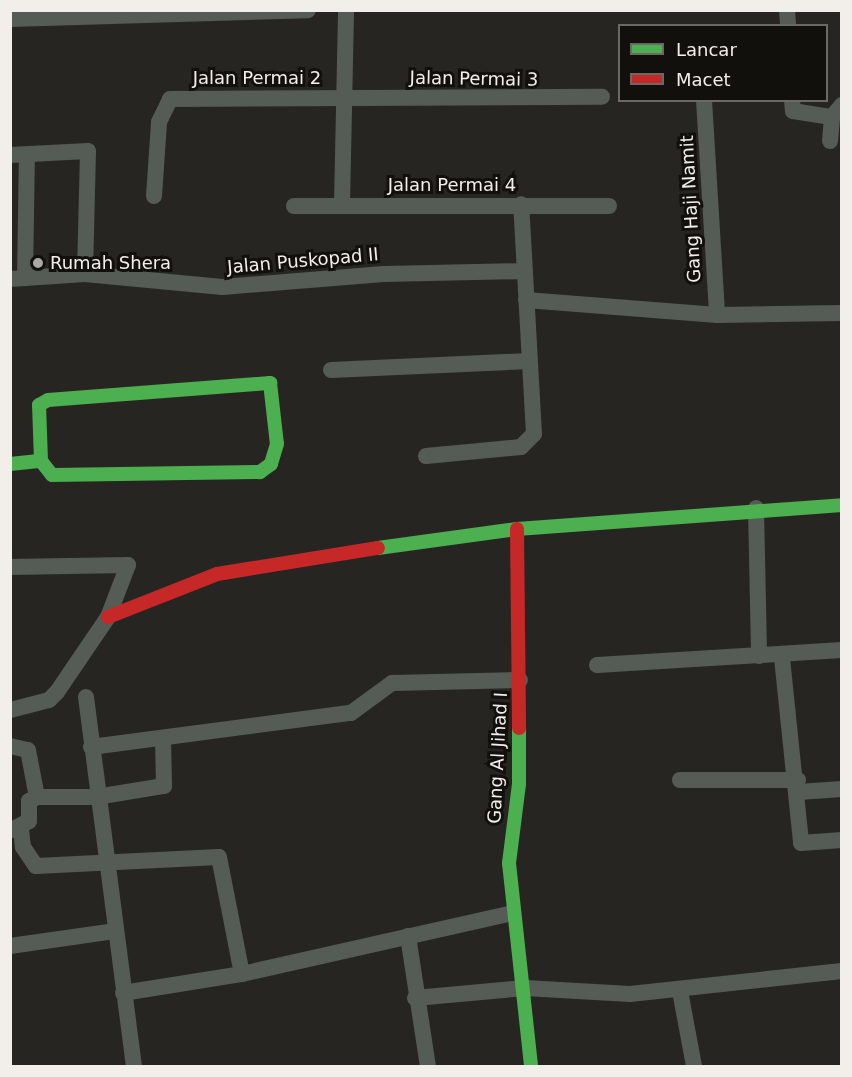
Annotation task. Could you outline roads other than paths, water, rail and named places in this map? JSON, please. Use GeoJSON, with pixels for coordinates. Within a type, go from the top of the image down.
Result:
{"type":"FeatureCollection","features":[{"type":"Feature","properties":{"kind":"street"},"geometry":{"type":"LineString","coordinates":[[10,19],[97,14],[308,10]]}},
{"type":"Feature","properties":{"kind":"street"},"geometry":{"type":"LineString","coordinates":[[342,204],[346,10]]}},
{"type":"Feature","properties":{"kind":"street","name":"Jalan Permai 3"},"geometry":{"type":"LineString","coordinates":[[345,97],[602,97]]}},
{"type":"Feature","properties":{"kind":"street","name":"Jalan Permai 2"},"geometry":{"type":"LineString","coordinates":[[154,196],[159,122],[171,99],[345,97]]}},
{"type":"Feature","properties":{"kind":"street","name":"Gang Haji Namit"},"geometry":{"type":"LineString","coordinates":[[704,102],[717,315]]}},
{"type":"Feature","properties":{"kind":"street"},"geometry":{"type":"LineString","coordinates":[[792,102],[793,111],[837,111],[830,141]]}},
{"type":"Feature","properties":{"kind":"street"},"geometry":{"type":"LineString","coordinates":[[18,279],[19,155],[88,151],[85,274]]}},
{"type":"Feature","properties":{"kind":"street","name":"Jalan Permai 4"},"geometry":{"type":"LineString","coordinates":[[294,206],[342,204],[609,206]]}},
{"type":"Feature","properties":{"kind":"street"},"geometry":{"type":"LineString","coordinates":[[426,456],[530,442],[534,434],[521,204]]}},
{"type":"Feature","properties":{"kind":"street","name":"Jalan Puskopad II"},"geometry":{"type":"LineString","coordinates":[[18,279],[85,274],[222,287],[382,274],[524,271]]}},
{"type":"Feature","properties":{"kind":"street"},"geometry":{"type":"LineString","coordinates":[[526,300],[717,315],[842,313]]}},
{"type":"Feature","properties":{"kind":"street"},"geometry":{"type":"LineString","coordinates":[[331,370],[529,361]]}},
{"type":"Feature","properties":{"kind":"street"},"geometry":{"type":"LineString","coordinates":[[270,383],[278,444],[271,464],[260,472],[52,476],[41,461],[39,405],[48,400],[270,383]]}},
{"type":"Feature","properties":{"kind":"street"},"geometry":{"type":"LineString","coordinates":[[10,464],[41,461]]}},
{"type":"Feature","properties":{"kind":"street"},"geometry":{"type":"LineString","coordinates":[[108,617],[217,574],[517,529],[756,508],[842,505]]}},
{"type":"Feature","properties":{"kind":"street"},"geometry":{"type":"LineString","coordinates":[[756,508],[759,656]]}},
{"type":"Feature","properties":{"kind":"street","name":"Gang Al Jihad I"},"geometry":{"type":"LineString","coordinates":[[517,529],[520,680],[519,784],[509,863],[513,913],[525,988],[531,1066]]}},
{"type":"Feature","properties":{"kind":"street"},"geometry":{"type":"LineString","coordinates":[[10,567],[125,561],[128,570],[108,617],[49,700],[10,710]]}},
{"type":"Feature","properties":{"kind":"street"},"geometry":{"type":"LineString","coordinates":[[597,665],[759,656],[782,657],[842,650]]}},
{"type":"Feature","properties":{"kind":"street"},"geometry":{"type":"LineString","coordinates":[[782,657],[798,786],[802,844],[842,840]]}},
{"type":"Feature","properties":{"kind":"street"},"geometry":{"type":"LineString","coordinates":[[91,747],[351,712],[392,683],[520,680]]}},
{"type":"Feature","properties":{"kind":"street"},"geometry":{"type":"LineString","coordinates":[[86,697],[96,797],[134,1066]]}},
{"type":"Feature","properties":{"kind":"street"},"geometry":{"type":"LineString","coordinates":[[163,739],[164,786],[96,797],[37,797],[29,801],[29,821],[16,829],[23,846],[36,866],[106,865],[219,857],[242,974]]}},
{"type":"Feature","properties":{"kind":"street"},"geometry":{"type":"LineString","coordinates":[[10,746],[28,750],[37,797]]}},
{"type":"Feature","properties":{"kind":"street"},"geometry":{"type":"LineString","coordinates":[[680,780],[842,789]]}},
{"type":"Feature","properties":{"kind":"street"},"geometry":{"type":"LineString","coordinates":[[123,993],[242,974],[513,913]]}},
{"type":"Feature","properties":{"kind":"street"},"geometry":{"type":"LineString","coordinates":[[10,946],[116,931]]}},
{"type":"Feature","properties":{"kind":"street"},"geometry":{"type":"LineString","coordinates":[[408,936],[415,998],[428,1066]]}},
{"type":"Feature","properties":{"kind":"street"},"geometry":{"type":"LineString","coordinates":[[415,998],[525,988],[680,991],[842,971]]}},
{"type":"Feature","properties":{"kind":"street"},"geometry":{"type":"LineString","coordinates":[[680,991],[694,1066]]}},
{"type":"Feature","properties":{"kind":"place","name":"Rumah Shera"},"geometry":{"type":"Point","coordinates":[38,263]}}]}
